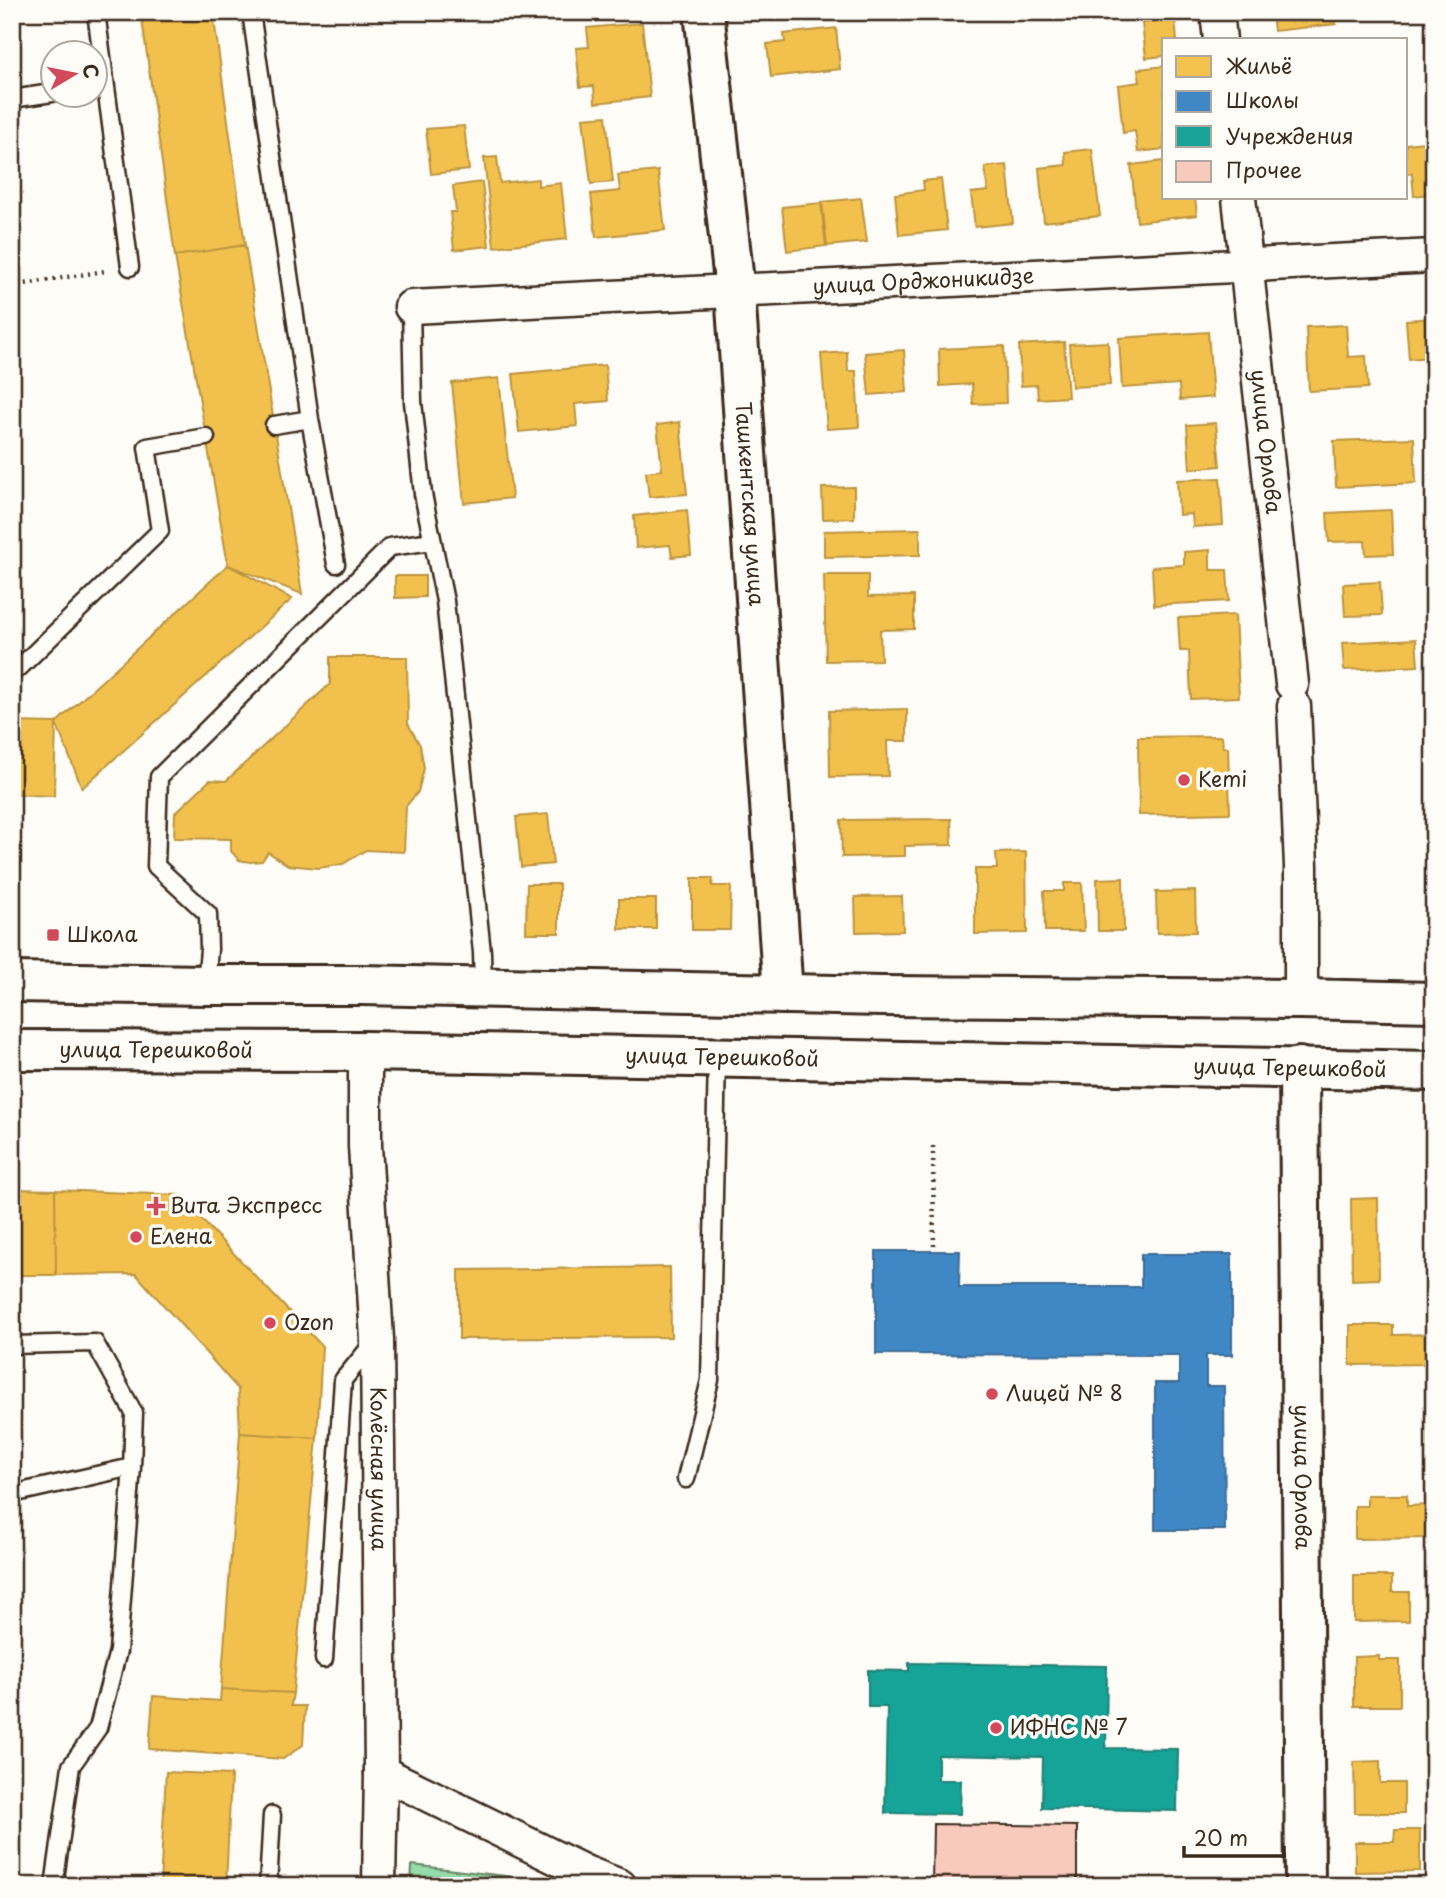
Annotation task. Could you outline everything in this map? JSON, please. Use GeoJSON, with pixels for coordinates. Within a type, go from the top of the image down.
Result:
{"type":"FeatureCollection","features":[{"type":"Feature","properties":{"kind":"main road","name":"Ташкентская улица"},"geometry":{"type":"LineString","coordinates":[[704,12],[735,291],[783,994]]}},
{"type":"Feature","properties":{"kind":"main road"},"geometry":{"type":"LineString","coordinates":[[12,982],[1434,1002]]}},
{"type":"Feature","properties":{"kind":"main road","name":"улица Терешковой"},"geometry":{"type":"LineString","coordinates":[[12,1050],[717,1056],[1434,1071]]}},
{"type":"Feature","properties":{"kind":"main road","name":"улица Орлова"},"geometry":{"type":"LineString","coordinates":[[1299,1068],[1305,1886]]}},
{"type":"Feature","properties":{"kind":"street"},"geometry":{"type":"LineString","coordinates":[[1217,12],[1220,38]]}},
{"type":"Feature","properties":{"kind":"street","name":"улица Орлова"},"geometry":{"type":"LineString","coordinates":[[1239,200],[1293,695],[1301,866],[1301,999]]}},
{"type":"Feature","properties":{"kind":"street","name":"улица Орджоникидзе"},"geometry":{"type":"LineString","coordinates":[[411,307],[1434,256]]}},
{"type":"Feature","properties":{"kind":"street","name":"Колёсная улица"},"geometry":{"type":"LineString","coordinates":[[365,1051],[365,1146],[377,1339],[381,1772],[379,1886]]}},
{"type":"Feature","properties":{"kind":"street"},"geometry":{"type":"LineString","coordinates":[[381,1772],[578,1880],[620,1886]]}},
{"type":"Feature","properties":{"kind":"lane"},"geometry":{"type":"LineString","coordinates":[[96,12],[98,38]]}},
{"type":"Feature","properties":{"kind":"lane"},"geometry":{"type":"LineString","coordinates":[[251,12],[310,419],[336,564]]}},
{"type":"Feature","properties":{"kind":"lane"},"geometry":{"type":"LineString","coordinates":[[12,99],[38,95]]}},
{"type":"Feature","properties":{"kind":"lane"},"geometry":{"type":"LineString","coordinates":[[105,108],[130,267]]}},
{"type":"Feature","properties":{"kind":"lane"},"geometry":{"type":"LineString","coordinates":[[411,307],[413,402],[423,494],[445,601],[482,952],[483,987]]}},
{"type":"Feature","properties":{"kind":"lane"},"geometry":{"type":"LineString","coordinates":[[274,425],[310,419]]}},
{"type":"Feature","properties":{"kind":"lane"},"geometry":{"type":"LineString","coordinates":[[12,668],[19,668],[160,531],[146,447],[206,437]]}},
{"type":"Feature","properties":{"kind":"lane"},"geometry":{"type":"LineString","coordinates":[[206,985],[208,914],[156,866],[159,777],[390,547],[432,541]]}},
{"type":"Feature","properties":{"kind":"lane"},"geometry":{"type":"LineString","coordinates":[[686,1479],[710,1380],[717,1056]]}},
{"type":"Feature","properties":{"kind":"lane"},"geometry":{"type":"LineString","coordinates":[[324,1659],[343,1380],[377,1339]]}},
{"type":"Feature","properties":{"kind":"lane"},"geometry":{"type":"LineString","coordinates":[[12,1345],[95,1343],[134,1413],[118,1651],[98,1728],[71,1766],[54,1886]]}},
{"type":"Feature","properties":{"kind":"lane"},"geometry":{"type":"LineString","coordinates":[[12,1494],[132,1467]]}},
{"type":"Feature","properties":{"kind":"lane"},"geometry":{"type":"LineString","coordinates":[[268,1886],[272,1815]]}},
{"type":"Feature","properties":{"kind":"path"},"geometry":{"type":"LineString","coordinates":[[12,286],[130,267]]}},
{"type":"Feature","properties":{"kind":"path"},"geometry":{"type":"LineString","coordinates":[[933,1146],[934,1251]]}},
{"type":"Feature","properties":{"kind":"green space"},"geometry":{"type":"Polygon","coordinates":[[[412,1865],[539,1880],[530,1886],[411,1886],[412,1865]]]}},
{"type":"Feature","properties":{"kind":"building: Жильё"},"geometry":{"type":"Polygon","coordinates":[[[141,12],[213,12],[245,245],[175,256],[141,12]]]}},
{"type":"Feature","properties":{"kind":"building: Жильё"},"geometry":{"type":"Polygon","coordinates":[[[1272,12],[1334,12],[1336,24],[1274,31],[1272,12]]]}},
{"type":"Feature","properties":{"kind":"building: Жильё"},"geometry":{"type":"Polygon","coordinates":[[[1175,19],[1177,38],[1162,38],[1162,56],[1146,58],[1142,23],[1175,19]]]}},
{"type":"Feature","properties":{"kind":"building: Жильё"},"geometry":{"type":"Polygon","coordinates":[[[642,23],[650,97],[595,103],[594,86],[580,87],[576,48],[589,47],[587,28],[642,23]]]}},
{"type":"Feature","properties":{"kind":"building: Жильё"},"geometry":{"type":"Polygon","coordinates":[[[836,28],[840,69],[771,77],[767,44],[785,42],[784,34],[836,28]]]}},
{"type":"Feature","properties":{"kind":"building: Жильё"},"geometry":{"type":"Polygon","coordinates":[[[1162,66],[1162,149],[1138,152],[1135,131],[1123,133],[1118,85],[1140,82],[1138,69],[1162,66]]]}},
{"type":"Feature","properties":{"kind":"building: Жильё"},"geometry":{"type":"Polygon","coordinates":[[[606,116],[613,182],[591,184],[583,118],[606,116]]]}},
{"type":"Feature","properties":{"kind":"building: Жильё"},"geometry":{"type":"Polygon","coordinates":[[[464,126],[469,170],[431,174],[426,129],[464,126]]]}},
{"type":"Feature","properties":{"kind":"building: Жильё"},"geometry":{"type":"Polygon","coordinates":[[[1434,141],[1434,193],[1414,196],[1412,173],[1408,174],[1408,144],[1434,141]]]}},
{"type":"Feature","properties":{"kind":"building: Жильё"},"geometry":{"type":"Polygon","coordinates":[[[1092,149],[1100,216],[1044,222],[1039,168],[1066,165],[1065,152],[1092,149]]]}},
{"type":"Feature","properties":{"kind":"building: Жильё"},"geometry":{"type":"Polygon","coordinates":[[[497,157],[500,183],[538,179],[538,186],[561,183],[567,239],[494,247],[484,158],[497,157]]]}},
{"type":"Feature","properties":{"kind":"building: Жильё"},"geometry":{"type":"Polygon","coordinates":[[[1162,161],[1162,200],[1195,200],[1197,215],[1137,222],[1131,165],[1162,161]]]}},
{"type":"Feature","properties":{"kind":"building: Жильё"},"geometry":{"type":"Polygon","coordinates":[[[1007,165],[1013,223],[975,227],[971,193],[988,191],[985,167],[1007,165]]]}},
{"type":"Feature","properties":{"kind":"building: Жильё"},"geometry":{"type":"Polygon","coordinates":[[[658,171],[665,230],[596,237],[591,194],[620,191],[618,175],[658,171]]]}},
{"type":"Feature","properties":{"kind":"building: Жильё"},"geometry":{"type":"Polygon","coordinates":[[[941,179],[947,230],[899,235],[895,194],[924,190],[923,181],[941,179]]]}},
{"type":"Feature","properties":{"kind":"building: Жильё"},"geometry":{"type":"Polygon","coordinates":[[[482,182],[489,246],[454,250],[450,212],[456,212],[453,186],[482,182]]]}},
{"type":"Feature","properties":{"kind":"building: Жильё"},"geometry":{"type":"Polygon","coordinates":[[[861,198],[867,242],[827,246],[822,202],[861,198]]]}},
{"type":"Feature","properties":{"kind":"building: Жильё"},"geometry":{"type":"Polygon","coordinates":[[[821,203],[826,246],[787,251],[782,207],[821,203]]]}},
{"type":"Feature","properties":{"kind":"building: Жильё"},"geometry":{"type":"Polygon","coordinates":[[[245,245],[302,594],[228,565],[175,256],[245,245]]]}},
{"type":"Feature","properties":{"kind":"building: Жильё"},"geometry":{"type":"Polygon","coordinates":[[[1434,318],[1432,377],[1430,357],[1409,359],[1406,320],[1434,318]]]}},
{"type":"Feature","properties":{"kind":"building: Жильё"},"geometry":{"type":"Polygon","coordinates":[[[1346,325],[1348,357],[1366,356],[1368,388],[1309,391],[1306,327],[1346,325]]]}},
{"type":"Feature","properties":{"kind":"building: Жильё"},"geometry":{"type":"Polygon","coordinates":[[[1208,332],[1213,397],[1180,400],[1179,384],[1122,388],[1119,338],[1208,332]]]}},
{"type":"Feature","properties":{"kind":"building: Жильё"},"geometry":{"type":"Polygon","coordinates":[[[1064,342],[1068,397],[1038,399],[1037,385],[1021,386],[1019,345],[1064,342]]]}},
{"type":"Feature","properties":{"kind":"building: Жильё"},"geometry":{"type":"Polygon","coordinates":[[[1108,342],[1110,385],[1072,387],[1069,344],[1108,342]]]}},
{"type":"Feature","properties":{"kind":"building: Жильё"},"geometry":{"type":"Polygon","coordinates":[[[1004,346],[1006,403],[973,404],[972,384],[940,386],[939,349],[1004,346]]]}},
{"type":"Feature","properties":{"kind":"building: Жильё"},"geometry":{"type":"Polygon","coordinates":[[[904,350],[907,392],[869,395],[865,353],[904,350]]]}},
{"type":"Feature","properties":{"kind":"building: Жильё"},"geometry":{"type":"Polygon","coordinates":[[[847,352],[848,371],[856,371],[859,427],[827,429],[821,354],[847,352]]]}},
{"type":"Feature","properties":{"kind":"building: Жильё"},"geometry":{"type":"Polygon","coordinates":[[[605,365],[608,401],[575,404],[577,426],[519,432],[513,374],[605,365]]]}},
{"type":"Feature","properties":{"kind":"building: Жильё"},"geometry":{"type":"Polygon","coordinates":[[[499,378],[512,498],[464,503],[452,383],[499,378]]]}},
{"type":"Feature","properties":{"kind":"building: Жильё"},"geometry":{"type":"Polygon","coordinates":[[[680,422],[687,494],[649,497],[646,472],[662,470],[657,425],[680,422]]]}},
{"type":"Feature","properties":{"kind":"building: Жильё"},"geometry":{"type":"Polygon","coordinates":[[[1216,423],[1220,466],[1190,469],[1187,425],[1216,423]]]}},
{"type":"Feature","properties":{"kind":"building: Жильё"},"geometry":{"type":"Polygon","coordinates":[[[1414,438],[1416,483],[1336,487],[1334,441],[1414,438]]]}},
{"type":"Feature","properties":{"kind":"building: Жильё"},"geometry":{"type":"Polygon","coordinates":[[[1220,478],[1223,525],[1193,527],[1192,514],[1179,515],[1177,480],[1220,478]]]}},
{"type":"Feature","properties":{"kind":"building: Жильё"},"geometry":{"type":"Polygon","coordinates":[[[854,487],[854,518],[823,519],[822,488],[854,487]]]}},
{"type":"Feature","properties":{"kind":"building: Жильё"},"geometry":{"type":"Polygon","coordinates":[[[687,510],[691,555],[672,557],[670,545],[636,548],[634,516],[687,510]]]}},
{"type":"Feature","properties":{"kind":"building: Жильё"},"geometry":{"type":"Polygon","coordinates":[[[1391,510],[1393,554],[1366,555],[1365,541],[1329,542],[1327,513],[1391,510]]]}},
{"type":"Feature","properties":{"kind":"building: Жильё"},"geometry":{"type":"Polygon","coordinates":[[[920,529],[920,555],[824,557],[824,531],[920,529]]]}},
{"type":"Feature","properties":{"kind":"building: Жильё"},"geometry":{"type":"Polygon","coordinates":[[[1210,550],[1210,570],[1227,570],[1229,601],[1154,605],[1152,567],[1184,565],[1184,552],[1210,550]]]}},
{"type":"Feature","properties":{"kind":"building: Жильё"},"geometry":{"type":"Polygon","coordinates":[[[228,565],[292,599],[82,788],[56,723],[228,565]]]}},
{"type":"Feature","properties":{"kind":"building: Жильё"},"geometry":{"type":"Polygon","coordinates":[[[824,575],[868,575],[868,597],[914,596],[914,629],[880,630],[881,660],[826,661],[824,575]]]}},
{"type":"Feature","properties":{"kind":"building: Жильё"},"geometry":{"type":"Polygon","coordinates":[[[395,576],[425,576],[425,597],[395,598],[395,576]]]}},
{"type":"Feature","properties":{"kind":"building: Жильё"},"geometry":{"type":"Polygon","coordinates":[[[1380,582],[1382,615],[1345,616],[1343,584],[1380,582]]]}},
{"type":"Feature","properties":{"kind":"building: Жильё"},"geometry":{"type":"Polygon","coordinates":[[[1235,615],[1239,697],[1191,699],[1189,651],[1180,651],[1178,618],[1235,615]]]}},
{"type":"Feature","properties":{"kind":"building: Жильё"},"geometry":{"type":"Polygon","coordinates":[[[1416,639],[1418,666],[1344,670],[1342,643],[1416,639]]]}},
{"type":"Feature","properties":{"kind":"building: Жильё"},"geometry":{"type":"Polygon","coordinates":[[[330,657],[407,657],[408,724],[420,745],[424,768],[418,792],[406,806],[404,852],[366,850],[343,864],[318,868],[288,865],[268,852],[262,861],[239,860],[231,851],[231,839],[174,838],[175,813],[210,780],[226,781],[330,684],[330,657]]]}},
{"type":"Feature","properties":{"kind":"building: Жильё"},"geometry":{"type":"Polygon","coordinates":[[[907,709],[907,741],[887,741],[888,776],[830,777],[829,711],[907,709]]]}},
{"type":"Feature","properties":{"kind":"building: Жильё"},"geometry":{"type":"Polygon","coordinates":[[[12,722],[56,723],[54,796],[12,794],[12,722]]]}},
{"type":"Feature","properties":{"kind":"building: Жильё","name":"Kemi"},"geometry":{"type":"Polygon","coordinates":[[[1222,736],[1223,747],[1228,747],[1230,813],[1139,815],[1138,737],[1222,736]]]}},
{"type":"Feature","properties":{"kind":"building: Жильё"},"geometry":{"type":"Polygon","coordinates":[[[548,814],[553,864],[521,867],[516,817],[548,814]]]}},
{"type":"Feature","properties":{"kind":"building: Жильё"},"geometry":{"type":"Polygon","coordinates":[[[951,819],[952,845],[905,846],[905,856],[842,857],[841,820],[951,819]]]}},
{"type":"Feature","properties":{"kind":"building: Жильё"},"geometry":{"type":"Polygon","coordinates":[[[1026,852],[1027,933],[975,934],[975,869],[997,869],[996,853],[1026,852]]]}},
{"type":"Feature","properties":{"kind":"building: Жильё"},"geometry":{"type":"Polygon","coordinates":[[[692,878],[713,878],[712,886],[731,886],[730,930],[692,930],[692,878]]]}},
{"type":"Feature","properties":{"kind":"building: Жильё"},"geometry":{"type":"Polygon","coordinates":[[[1123,878],[1124,931],[1098,931],[1097,879],[1123,878]]]}},
{"type":"Feature","properties":{"kind":"building: Жильё"},"geometry":{"type":"Polygon","coordinates":[[[1064,883],[1082,883],[1084,931],[1045,931],[1044,891],[1064,891],[1064,883]]]}},
{"type":"Feature","properties":{"kind":"building: Жильё"},"geometry":{"type":"Polygon","coordinates":[[[527,884],[559,884],[559,933],[526,933],[527,884]]]}},
{"type":"Feature","properties":{"kind":"building: Жильё"},"geometry":{"type":"Polygon","coordinates":[[[1195,891],[1196,932],[1157,933],[1156,892],[1195,891]]]}},
{"type":"Feature","properties":{"kind":"building: Жильё"},"geometry":{"type":"Polygon","coordinates":[[[902,896],[903,931],[856,932],[855,897],[902,896]]]}},
{"type":"Feature","properties":{"kind":"building: Жильё"},"geometry":{"type":"Polygon","coordinates":[[[619,899],[656,899],[656,929],[619,929],[619,899]]]}},
{"type":"Feature","properties":{"kind":"building: Жильё"},"geometry":{"type":"Polygon","coordinates":[[[12,1189],[55,1190],[56,1275],[12,1275],[12,1189]]]}},
{"type":"Feature","properties":{"kind":"building: Жильё"},"geometry":{"type":"Polygon","coordinates":[[[55,1190],[178,1195],[322,1346],[317,1438],[240,1433],[238,1389],[136,1274],[56,1275],[55,1190]]]}},
{"type":"Feature","properties":{"kind":"building: Жильё"},"geometry":{"type":"Polygon","coordinates":[[[1378,1198],[1379,1279],[1352,1280],[1351,1199],[1378,1198]]]}},
{"type":"Feature","properties":{"kind":"building: Жильё"},"geometry":{"type":"Polygon","coordinates":[[[670,1267],[671,1337],[459,1339],[459,1270],[670,1267]]]}},
{"type":"Feature","properties":{"kind":"building: Жильё"},"geometry":{"type":"Polygon","coordinates":[[[1350,1325],[1393,1325],[1393,1335],[1434,1334],[1434,1364],[1350,1365],[1350,1325]]]}},
{"type":"Feature","properties":{"kind":"building: Жильё"},"geometry":{"type":"Polygon","coordinates":[[[1428,1378],[1434,1378],[1434,1488],[1429,1488],[1428,1378]]]}},
{"type":"Feature","properties":{"kind":"building: Жильё"},"geometry":{"type":"Polygon","coordinates":[[[240,1433],[317,1438],[293,1693],[221,1689],[240,1433]]]}},
{"type":"Feature","properties":{"kind":"building: Жильё"},"geometry":{"type":"Polygon","coordinates":[[[1367,1495],[1407,1495],[1407,1506],[1429,1505],[1430,1538],[1355,1539],[1355,1506],[1367,1506],[1367,1495]]]}},
{"type":"Feature","properties":{"kind":"building: Жильё"},"geometry":{"type":"Polygon","coordinates":[[[1354,1576],[1392,1576],[1392,1592],[1409,1592],[1409,1621],[1354,1622],[1354,1576]]]}},
{"type":"Feature","properties":{"kind":"building: Жильё"},"geometry":{"type":"Polygon","coordinates":[[[12,1582],[20,1630],[12,1632],[12,1582]]]}},
{"type":"Feature","properties":{"kind":"building: Жильё"},"geometry":{"type":"Polygon","coordinates":[[[1379,1656],[1379,1660],[1400,1660],[1400,1706],[1354,1706],[1354,1657],[1379,1656]]]}},
{"type":"Feature","properties":{"kind":"building: Жильё"},"geometry":{"type":"Polygon","coordinates":[[[221,1689],[293,1693],[291,1706],[305,1706],[303,1745],[283,1759],[149,1749],[153,1696],[220,1701],[221,1689]]]}},
{"type":"Feature","properties":{"kind":"building: Жильё"},"geometry":{"type":"Polygon","coordinates":[[[1380,1761],[1380,1783],[1404,1783],[1404,1813],[1355,1813],[1354,1762],[1380,1761]]]}},
{"type":"Feature","properties":{"kind":"building: Жильё"},"geometry":{"type":"Polygon","coordinates":[[[166,1772],[231,1775],[226,1886],[160,1886],[166,1772]]]}},
{"type":"Feature","properties":{"kind":"building: Жильё"},"geometry":{"type":"Polygon","coordinates":[[[1395,1830],[1420,1830],[1420,1871],[1355,1872],[1355,1842],[1394,1842],[1395,1830]]]}},
{"type":"Feature","properties":{"kind":"building: Школы"},"geometry":{"type":"Polygon","coordinates":[[[876,1251],[960,1251],[959,1287],[1141,1287],[1141,1254],[1232,1254],[1232,1355],[1206,1355],[1206,1386],[1224,1386],[1225,1530],[1155,1530],[1155,1383],[1179,1383],[1179,1355],[876,1354],[876,1251]]]}},
{"type":"Feature","properties":{"kind":"building: Учреждения","name":"ИФНС № 7"},"geometry":{"type":"Polygon","coordinates":[[[909,1663],[1107,1666],[1106,1748],[1178,1749],[1177,1811],[1042,1808],[1043,1757],[938,1755],[938,1780],[961,1780],[960,1814],[885,1813],[887,1707],[868,1707],[868,1670],[909,1671],[909,1663]]]}},
{"type":"Feature","properties":{"kind":"building: Прочее"},"geometry":{"type":"Polygon","coordinates":[[[933,1824],[1077,1826],[1077,1886],[932,1886],[933,1824]]]}},
{"type":"Feature","properties":{"kind":"place","name":"Kemi"},"geometry":{"type":"Point","coordinates":[1184,780]}},
{"type":"Feature","properties":{"kind":"place","name":"Школа"},"geometry":{"type":"Point","coordinates":[53,935]}},
{"type":"Feature","properties":{"kind":"place","name":"Вита Экспресс"},"geometry":{"type":"Point","coordinates":[156,1206]}},
{"type":"Feature","properties":{"kind":"place","name":"Елена"},"geometry":{"type":"Point","coordinates":[136,1237]}},
{"type":"Feature","properties":{"kind":"place","name":"Ozon"},"geometry":{"type":"Point","coordinates":[270,1323]}},
{"type":"Feature","properties":{"kind":"place","name":"Лицей № 8"},"geometry":{"type":"Point","coordinates":[992,1394]}},
{"type":"Feature","properties":{"kind":"place","name":"ИФНС № 7"},"geometry":{"type":"Point","coordinates":[996,1728]}}]}
